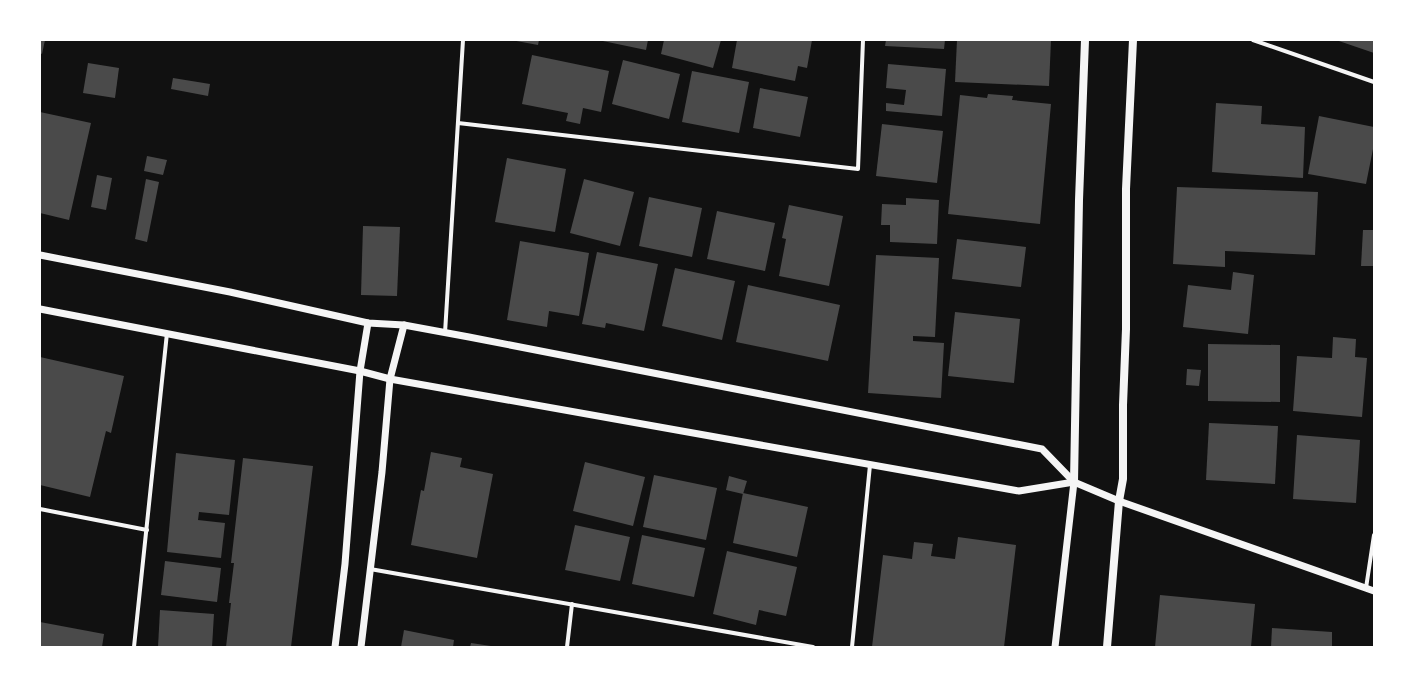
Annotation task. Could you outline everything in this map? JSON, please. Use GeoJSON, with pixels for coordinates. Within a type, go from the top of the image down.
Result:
{"type":"FeatureCollection","features":[{"type":"Feature","properties":{"kind":"main road"},"geometry":{"type":"LineString","coordinates":[[1074,482],[1079,208],[1085,40]]}},
{"type":"Feature","properties":{"kind":"main road"},"geometry":{"type":"LineString","coordinates":[[1107,647],[1119,501],[1123,479],[1123,405],[1126,329],[1126,189],[1133,40]]}},
{"type":"Feature","properties":{"kind":"street"},"geometry":{"type":"LineString","coordinates":[[445,333],[463,40]]}},
{"type":"Feature","properties":{"kind":"street"},"geometry":{"type":"LineString","coordinates":[[458,123],[858,169],[863,40]]}},
{"type":"Feature","properties":{"kind":"street"},"geometry":{"type":"LineString","coordinates":[[1253,40],[1374,82]]}},
{"type":"Feature","properties":{"kind":"street"},"geometry":{"type":"LineString","coordinates":[[40,255],[230,292],[368,322],[404,325],[1042,449],[1074,482],[1119,501],[1374,591]]}},
{"type":"Feature","properties":{"kind":"street"},"geometry":{"type":"LineString","coordinates":[[40,309],[360,371],[390,379],[1019,491],[1074,482]]}},
{"type":"Feature","properties":{"kind":"street"},"geometry":{"type":"LineString","coordinates":[[335,647],[345,564],[360,371],[368,322]]}},
{"type":"Feature","properties":{"kind":"street"},"geometry":{"type":"LineString","coordinates":[[361,647],[382,472],[390,379],[404,325]]}},
{"type":"Feature","properties":{"kind":"street"},"geometry":{"type":"LineString","coordinates":[[134,647],[167,333]]}},
{"type":"Feature","properties":{"kind":"street"},"geometry":{"type":"LineString","coordinates":[[852,647],[870,465]]}},
{"type":"Feature","properties":{"kind":"street"},"geometry":{"type":"LineString","coordinates":[[1055,647],[1074,482]]}},
{"type":"Feature","properties":{"kind":"street"},"geometry":{"type":"LineString","coordinates":[[40,509],[147,530]]}},
{"type":"Feature","properties":{"kind":"street"},"geometry":{"type":"LineString","coordinates":[[1366,588],[1374,535]]}},
{"type":"Feature","properties":{"kind":"street"},"geometry":{"type":"LineString","coordinates":[[370,569],[813,647]]}},
{"type":"Feature","properties":{"kind":"street"},"geometry":{"type":"LineString","coordinates":[[567,647],[572,604]]}},
{"type":"Feature","properties":{"kind":"building"},"geometry":{"type":"Polygon","coordinates":[[[40,40],[45,40],[42,54],[40,53],[40,40]]]}},
{"type":"Feature","properties":{"kind":"building"},"geometry":{"type":"Polygon","coordinates":[[[511,40],[539,40],[538,45],[511,40]]]}},
{"type":"Feature","properties":{"kind":"building"},"geometry":{"type":"Polygon","coordinates":[[[598,40],[648,40],[646,50],[598,40]]]}},
{"type":"Feature","properties":{"kind":"building"},"geometry":{"type":"Polygon","coordinates":[[[664,40],[721,40],[713,68],[661,54],[664,40]]]}},
{"type":"Feature","properties":{"kind":"building"},"geometry":{"type":"Polygon","coordinates":[[[737,40],[812,40],[807,68],[798,66],[795,81],[732,68],[737,40]]]}},
{"type":"Feature","properties":{"kind":"building"},"geometry":{"type":"Polygon","coordinates":[[[886,40],[945,40],[944,49],[885,46],[886,40]]]}},
{"type":"Feature","properties":{"kind":"building"},"geometry":{"type":"Polygon","coordinates":[[[957,40],[1051,40],[1049,86],[955,82],[957,40]]]}},
{"type":"Feature","properties":{"kind":"building"},"geometry":{"type":"Polygon","coordinates":[[[1336,40],[1374,40],[1374,53],[1336,40]]]}},
{"type":"Feature","properties":{"kind":"building"},"geometry":{"type":"Polygon","coordinates":[[[532,55],[609,71],[601,112],[583,108],[580,124],[566,121],[568,113],[522,104],[532,55]]]}},
{"type":"Feature","properties":{"kind":"building"},"geometry":{"type":"Polygon","coordinates":[[[623,60],[680,74],[669,119],[612,104],[623,60]]]}},
{"type":"Feature","properties":{"kind":"building"},"geometry":{"type":"Polygon","coordinates":[[[88,63],[119,68],[115,98],[83,93],[88,63]]]}},
{"type":"Feature","properties":{"kind":"building"},"geometry":{"type":"Polygon","coordinates":[[[888,64],[946,69],[942,116],[886,111],[886,103],[904,105],[906,90],[886,88],[888,64]]]}},
{"type":"Feature","properties":{"kind":"building"},"geometry":{"type":"Polygon","coordinates":[[[692,71],[749,82],[739,133],[682,122],[692,71]]]}},
{"type":"Feature","properties":{"kind":"building"},"geometry":{"type":"Polygon","coordinates":[[[173,78],[210,84],[208,96],[171,89],[173,78]]]}},
{"type":"Feature","properties":{"kind":"building"},"geometry":{"type":"Polygon","coordinates":[[[760,88],[808,97],[800,137],[753,128],[760,88]]]}},
{"type":"Feature","properties":{"kind":"building"},"geometry":{"type":"Polygon","coordinates":[[[988,94],[1013,96],[1012,100],[1051,104],[1040,224],[948,214],[960,95],[987,98],[988,94]]]}},
{"type":"Feature","properties":{"kind":"building"},"geometry":{"type":"Polygon","coordinates":[[[1216,103],[1262,106],[1261,124],[1305,127],[1303,178],[1212,172],[1216,103]]]}},
{"type":"Feature","properties":{"kind":"building"},"geometry":{"type":"Polygon","coordinates":[[[40,112],[91,123],[69,220],[40,213],[40,112]]]}},
{"type":"Feature","properties":{"kind":"building"},"geometry":{"type":"Polygon","coordinates":[[[1319,116],[1374,127],[1374,144],[1366,184],[1308,174],[1319,116]]]}},
{"type":"Feature","properties":{"kind":"building"},"geometry":{"type":"Polygon","coordinates":[[[882,124],[943,131],[937,183],[876,176],[882,124]]]}},
{"type":"Feature","properties":{"kind":"building"},"geometry":{"type":"Polygon","coordinates":[[[147,156],[167,160],[163,175],[144,171],[147,156]]]}},
{"type":"Feature","properties":{"kind":"building"},"geometry":{"type":"Polygon","coordinates":[[[507,158],[566,169],[555,232],[495,222],[507,158]]]}},
{"type":"Feature","properties":{"kind":"building"},"geometry":{"type":"Polygon","coordinates":[[[97,175],[112,178],[106,210],[91,207],[97,175]]]}},
{"type":"Feature","properties":{"kind":"building"},"geometry":{"type":"Polygon","coordinates":[[[146,179],[159,182],[147,242],[135,239],[146,179]]]}},
{"type":"Feature","properties":{"kind":"building"},"geometry":{"type":"Polygon","coordinates":[[[584,179],[634,192],[620,246],[570,233],[584,179]]]}},
{"type":"Feature","properties":{"kind":"building"},"geometry":{"type":"Polygon","coordinates":[[[1177,187],[1318,192],[1315,255],[1225,251],[1225,267],[1173,264],[1177,187]]]}},
{"type":"Feature","properties":{"kind":"building"},"geometry":{"type":"Polygon","coordinates":[[[649,197],[702,208],[692,257],[639,246],[649,197]]]}},
{"type":"Feature","properties":{"kind":"building"},"geometry":{"type":"Polygon","coordinates":[[[906,198],[939,200],[937,244],[890,242],[890,225],[881,225],[882,204],[906,205],[906,198]]]}},
{"type":"Feature","properties":{"kind":"building"},"geometry":{"type":"Polygon","coordinates":[[[789,205],[843,216],[829,286],[779,276],[786,239],[782,238],[789,205]]]}},
{"type":"Feature","properties":{"kind":"building"},"geometry":{"type":"Polygon","coordinates":[[[717,211],[775,223],[765,271],[707,259],[717,211]]]}},
{"type":"Feature","properties":{"kind":"building"},"geometry":{"type":"Polygon","coordinates":[[[363,226],[400,227],[397,296],[361,295],[363,226]]]}},
{"type":"Feature","properties":{"kind":"building"},"geometry":{"type":"Polygon","coordinates":[[[1363,230],[1374,230],[1374,266],[1361,266],[1363,230]]]}},
{"type":"Feature","properties":{"kind":"building"},"geometry":{"type":"Polygon","coordinates":[[[957,239],[1026,247],[1021,287],[952,279],[957,239]]]}},
{"type":"Feature","properties":{"kind":"building"},"geometry":{"type":"Polygon","coordinates":[[[520,241],[589,253],[579,316],[549,311],[547,327],[507,320],[520,241]]]}},
{"type":"Feature","properties":{"kind":"building"},"geometry":{"type":"Polygon","coordinates":[[[597,252],[658,264],[644,331],[606,323],[605,328],[582,324],[597,252]]]}},
{"type":"Feature","properties":{"kind":"building"},"geometry":{"type":"Polygon","coordinates":[[[876,255],[939,258],[935,337],[913,336],[913,341],[944,343],[941,398],[868,393],[876,255]]]}},
{"type":"Feature","properties":{"kind":"building"},"geometry":{"type":"Polygon","coordinates":[[[675,268],[735,281],[722,340],[662,326],[675,268]]]}},
{"type":"Feature","properties":{"kind":"building"},"geometry":{"type":"Polygon","coordinates":[[[1233,272],[1254,275],[1248,334],[1183,327],[1188,285],[1231,290],[1233,272]]]}},
{"type":"Feature","properties":{"kind":"building"},"geometry":{"type":"Polygon","coordinates":[[[748,285],[840,305],[828,361],[736,342],[748,285]]]}},
{"type":"Feature","properties":{"kind":"building"},"geometry":{"type":"Polygon","coordinates":[[[955,312],[1020,319],[1014,383],[948,376],[955,312]]]}},
{"type":"Feature","properties":{"kind":"building"},"geometry":{"type":"Polygon","coordinates":[[[1333,337],[1356,339],[1355,357],[1367,358],[1362,417],[1293,411],[1297,356],[1332,358],[1333,337]]]}},
{"type":"Feature","properties":{"kind":"building"},"geometry":{"type":"Polygon","coordinates":[[[1208,344],[1280,345],[1280,402],[1208,401],[1208,344]]]}},
{"type":"Feature","properties":{"kind":"building"},"geometry":{"type":"Polygon","coordinates":[[[40,357],[124,376],[111,433],[106,431],[90,497],[40,485],[40,357]]]}},
{"type":"Feature","properties":{"kind":"building"},"geometry":{"type":"Polygon","coordinates":[[[1187,369],[1201,370],[1199,386],[1186,385],[1187,369]]]}},
{"type":"Feature","properties":{"kind":"building"},"geometry":{"type":"Polygon","coordinates":[[[1209,423],[1278,426],[1275,484],[1206,480],[1209,423]]]}},
{"type":"Feature","properties":{"kind":"building"},"geometry":{"type":"Polygon","coordinates":[[[1297,435],[1360,440],[1356,503],[1293,499],[1297,435]]]}},
{"type":"Feature","properties":{"kind":"building"},"geometry":{"type":"Polygon","coordinates":[[[431,452],[462,458],[460,467],[493,474],[477,558],[411,545],[421,490],[424,491],[431,452]]]}},
{"type":"Feature","properties":{"kind":"building"},"geometry":{"type":"Polygon","coordinates":[[[176,453],[235,460],[229,515],[199,512],[198,520],[225,523],[221,558],[167,552],[176,453]]]}},
{"type":"Feature","properties":{"kind":"building"},"geometry":{"type":"Polygon","coordinates":[[[243,458],[313,466],[291,647],[226,647],[234,563],[231,563],[243,458]]]}},
{"type":"Feature","properties":{"kind":"building"},"geometry":{"type":"Polygon","coordinates":[[[585,462],[645,477],[633,526],[573,511],[585,462]]]}},
{"type":"Feature","properties":{"kind":"building"},"geometry":{"type":"Polygon","coordinates":[[[654,475],[717,488],[706,540],[643,527],[654,475]]]}},
{"type":"Feature","properties":{"kind":"building"},"geometry":{"type":"Polygon","coordinates":[[[729,476],[747,481],[743,494],[726,490],[729,476]]]}},
{"type":"Feature","properties":{"kind":"building"},"geometry":{"type":"Polygon","coordinates":[[[743,493],[808,507],[797,557],[733,543],[743,493]]]}},
{"type":"Feature","properties":{"kind":"building"},"geometry":{"type":"Polygon","coordinates":[[[575,525],[630,537],[620,581],[565,570],[575,525]]]}},
{"type":"Feature","properties":{"kind":"building"},"geometry":{"type":"Polygon","coordinates":[[[642,535],[705,548],[694,597],[632,584],[642,535]]]}},
{"type":"Feature","properties":{"kind":"building"},"geometry":{"type":"Polygon","coordinates":[[[958,537],[1016,545],[1004,647],[872,647],[883,555],[912,559],[914,542],[933,544],[931,556],[955,559],[958,537]]]}},
{"type":"Feature","properties":{"kind":"building"},"geometry":{"type":"Polygon","coordinates":[[[727,551],[797,567],[786,616],[759,610],[756,625],[713,614],[727,551]]]}},
{"type":"Feature","properties":{"kind":"building"},"geometry":{"type":"Polygon","coordinates":[[[165,561],[221,568],[217,602],[161,595],[165,561]]]}},
{"type":"Feature","properties":{"kind":"building"},"geometry":{"type":"Polygon","coordinates":[[[1160,595],[1255,604],[1251,647],[1155,647],[1160,595]]]}},
{"type":"Feature","properties":{"kind":"building"},"geometry":{"type":"Polygon","coordinates":[[[160,610],[214,614],[212,647],[158,647],[160,610]]]}},
{"type":"Feature","properties":{"kind":"building"},"geometry":{"type":"Polygon","coordinates":[[[40,622],[104,634],[102,647],[40,647],[40,622]]]}},
{"type":"Feature","properties":{"kind":"building"},"geometry":{"type":"Polygon","coordinates":[[[1272,628],[1332,632],[1332,647],[1271,647],[1272,628]]]}},
{"type":"Feature","properties":{"kind":"building"},"geometry":{"type":"Polygon","coordinates":[[[404,630],[454,640],[453,647],[401,647],[404,630]]]}},
{"type":"Feature","properties":{"kind":"building"},"geometry":{"type":"Polygon","coordinates":[[[471,643],[491,646],[491,647],[470,647],[471,643]]]}}]}
